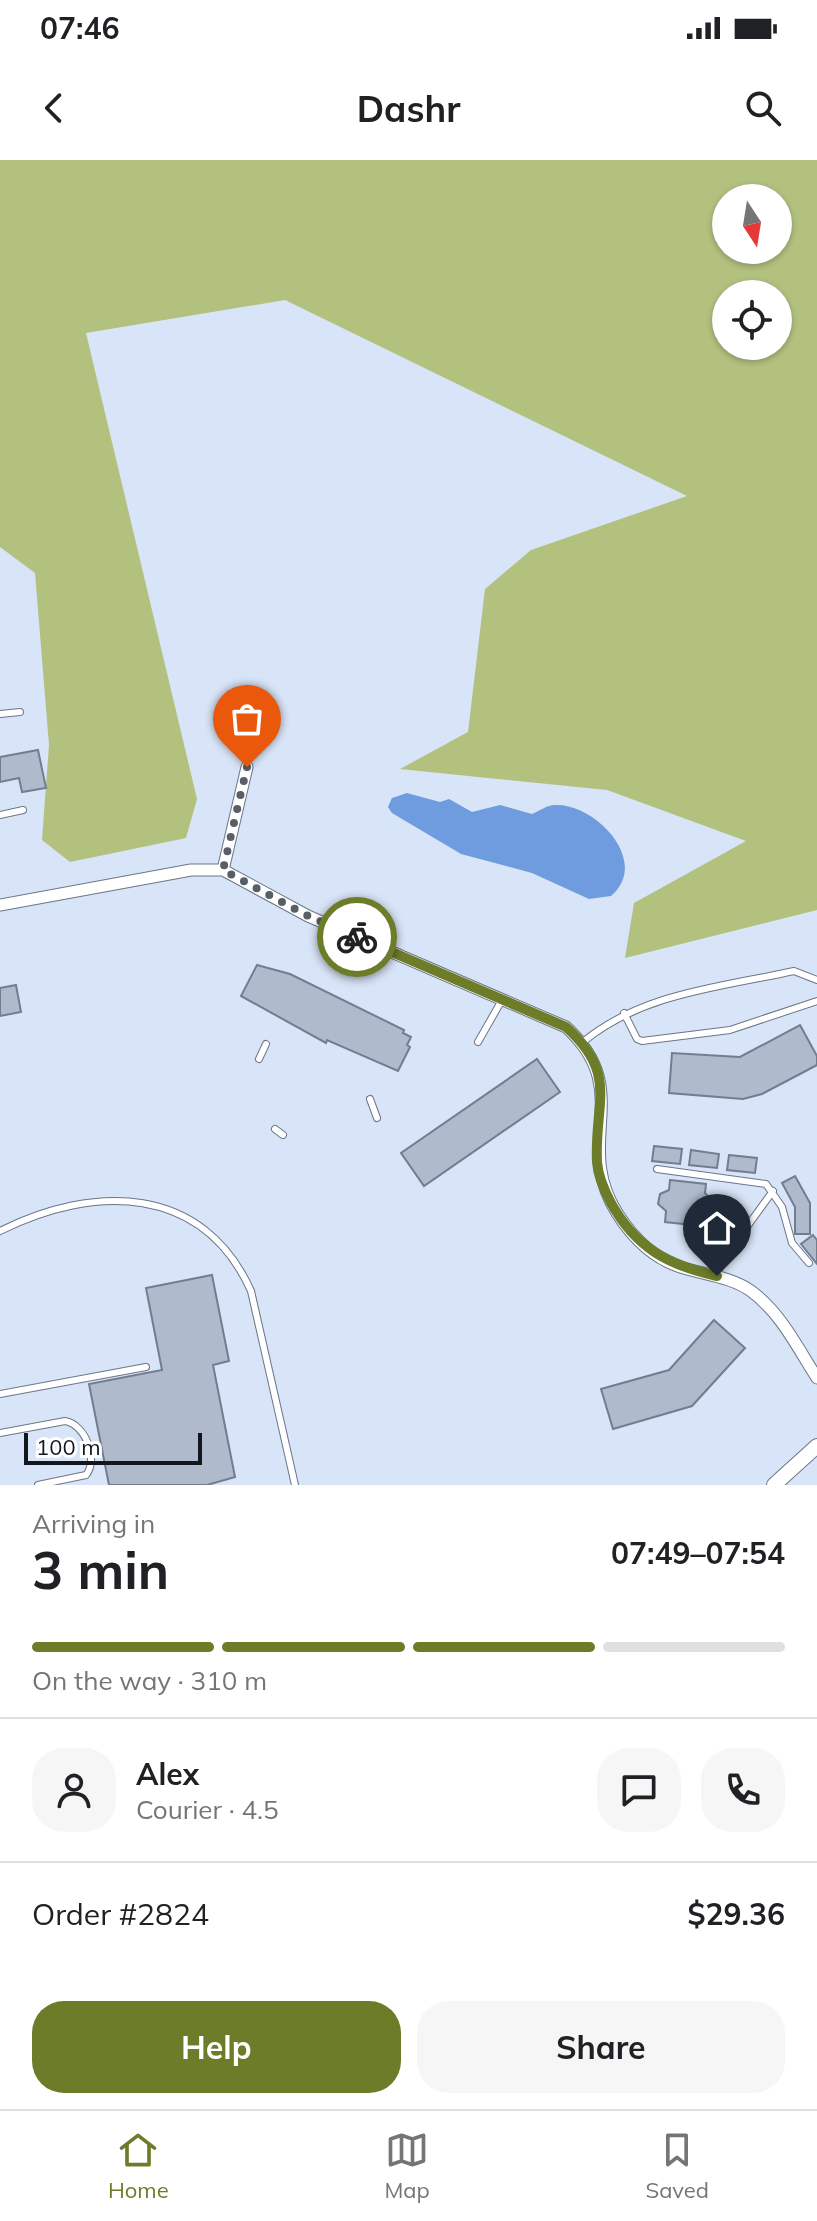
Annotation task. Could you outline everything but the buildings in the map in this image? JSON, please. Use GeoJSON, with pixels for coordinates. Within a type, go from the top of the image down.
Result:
{"type":"FeatureCollection","features":[{"type":"Feature","properties":{"kind":"street"},"geometry":{"type":"LineString","coordinates":[[223,870],[247,767]]}},
{"type":"Feature","properties":{"kind":"street"},"geometry":{"type":"LineString","coordinates":[[0,905],[191,870],[223,870],[308,916],[566,1027],[583,1042],[601,1077],[597,1163],[603,1188],[616,1212],[650,1253],[683,1268],[748,1288],[773,1309],[817,1378]]}},
{"type":"Feature","properties":{"kind":"street"},"geometry":{"type":"LineString","coordinates":[[774,1485],[817,1446]]}},
{"type":"Feature","properties":{"kind":"lane"},"geometry":{"type":"LineString","coordinates":[[0,714],[20,712]]}},
{"type":"Feature","properties":{"kind":"lane"},"geometry":{"type":"LineString","coordinates":[[0,815],[23,810]]}},
{"type":"Feature","properties":{"kind":"lane"},"geometry":{"type":"LineString","coordinates":[[583,1042],[624,1013],[648,1003],[794,971],[817,980]]}},
{"type":"Feature","properties":{"kind":"lane"},"geometry":{"type":"LineString","coordinates":[[478,1042],[502,999]]}},
{"type":"Feature","properties":{"kind":"lane"},"geometry":{"type":"LineString","coordinates":[[624,1013],[637,1039],[642,1041],[730,1030],[817,1001]]}},
{"type":"Feature","properties":{"kind":"lane"},"geometry":{"type":"LineString","coordinates":[[259,1059],[266,1044]]}},
{"type":"Feature","properties":{"kind":"lane"},"geometry":{"type":"LineString","coordinates":[[370,1099],[377,1118]]}},
{"type":"Feature","properties":{"kind":"lane"},"geometry":{"type":"LineString","coordinates":[[275,1129],[283,1135]]}},
{"type":"Feature","properties":{"kind":"lane"},"geometry":{"type":"LineString","coordinates":[[657,1169],[759,1182],[773,1191],[782,1207],[792,1243],[809,1263]]}},
{"type":"Feature","properties":{"kind":"lane"},"geometry":{"type":"LineString","coordinates":[[717,1276],[722,1261],[773,1191]]}},
{"type":"Feature","properties":{"kind":"lane"},"geometry":{"type":"LineString","coordinates":[[0,1231],[36,1216],[124,1200],[162,1205],[193,1220],[218,1239],[238,1262],[251,1291],[295,1484],[286,1485]]}},
{"type":"Feature","properties":{"kind":"lane"},"geometry":{"type":"LineString","coordinates":[[0,1394],[146,1367]]}},
{"type":"Feature","properties":{"kind":"lane"},"geometry":{"type":"LineString","coordinates":[[0,1433],[65,1421],[76,1422],[84,1430],[90,1462],[86,1475],[38,1485]]}},
{"type":"Feature","properties":{"kind":"green space"},"geometry":{"type":"Polygon","coordinates":[[[0,160],[817,160],[817,910],[625,958],[634,903],[746,841],[607,790],[400,769],[468,732],[485,589],[531,550],[687,496],[285,300],[86,333],[197,799],[186,838],[70,862],[42,840],[49,745],[35,573],[0,547],[0,160]]]}},
{"type":"Feature","properties":{"kind":"water"},"geometry":{"type":"Polygon","coordinates":[[[407,793],[440,802],[449,799],[472,812],[500,805],[532,814],[552,805],[571,807],[602,824],[614,837],[625,867],[622,882],[611,896],[589,899],[532,873],[461,854],[392,813],[388,807],[392,798],[407,793]]]}},
{"type":"Feature","properties":{"kind":"way so far"},"geometry":{"type":"LineString","coordinates":[[247,767],[223,870],[308,916],[357,937]]}},
{"type":"Feature","properties":{"kind":"route"},"geometry":{"type":"LineString","coordinates":[[357,937],[566,1027],[583,1042],[597,1063],[601,1077],[597,1163],[603,1188],[616,1212],[631,1234],[650,1253],[683,1268],[717,1276]]}}]}
